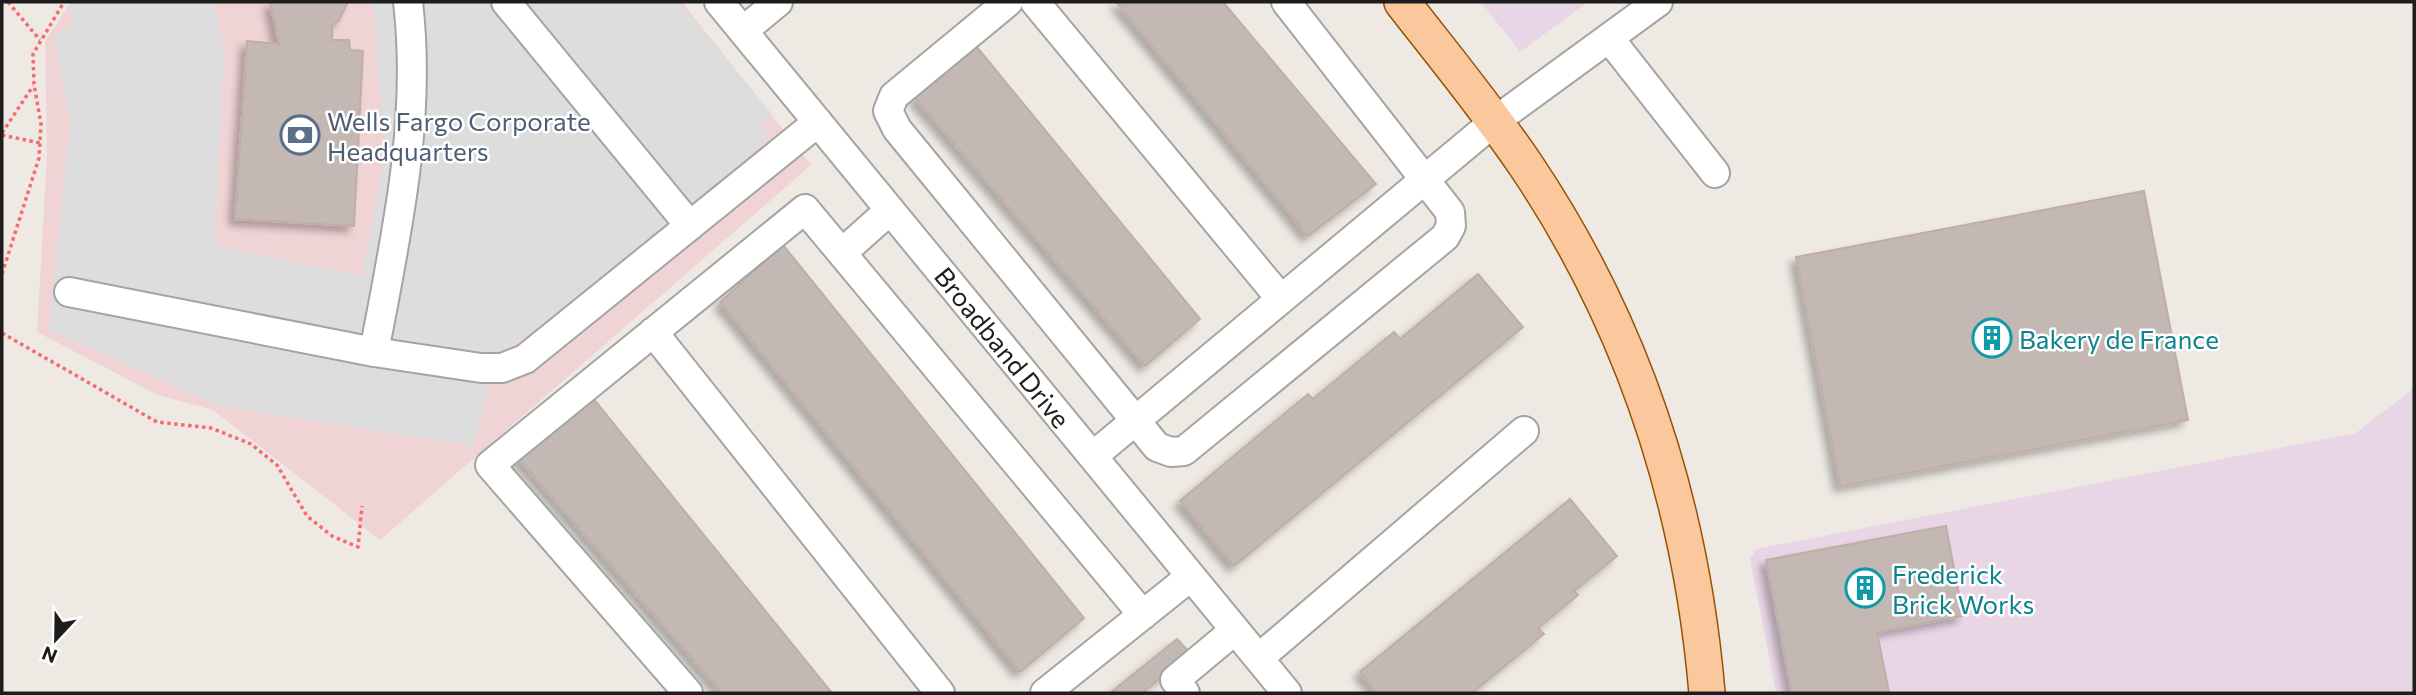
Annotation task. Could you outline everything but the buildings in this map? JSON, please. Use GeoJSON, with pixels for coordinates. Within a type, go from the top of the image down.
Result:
{"type":"FeatureCollection","features":[{"type":"Feature","properties":{"kind":"main road"},"geometry":{"type":"LineString","coordinates":[[1402,2],[1495,121],[1565,229],[1632,363],[1676,498],[1692,567],[1707,693]]}},
{"type":"Feature","properties":{"kind":"street"},"geometry":{"type":"LineString","coordinates":[[374,352],[409,155],[412,35],[408,2]]}},
{"type":"Feature","properties":{"kind":"street"},"geometry":{"type":"LineString","coordinates":[[506,2],[690,226]]}},
{"type":"Feature","properties":{"kind":"street","name":"Broadband Drive"},"geometry":{"type":"LineString","coordinates":[[719,2],[1287,693]]}},
{"type":"Feature","properties":{"kind":"street"},"geometry":{"type":"LineString","coordinates":[[743,31],[778,2]]}},
{"type":"Feature","properties":{"kind":"street"},"geometry":{"type":"LineString","coordinates":[[1008,2],[894,96],[888,111],[897,129],[1157,447],[1171,453],[1184,451],[1445,237],[1451,226],[1450,212],[1286,2]]}},
{"type":"Feature","properties":{"kind":"street"},"geometry":{"type":"LineString","coordinates":[[1035,2],[1281,299]]}},
{"type":"Feature","properties":{"kind":"street"},"geometry":{"type":"LineString","coordinates":[[1093,456],[1495,121],[1658,2]]}},
{"type":"Feature","properties":{"kind":"street"},"geometry":{"type":"LineString","coordinates":[[1609,38],[1715,173]]}},
{"type":"Feature","properties":{"kind":"street"},"geometry":{"type":"LineString","coordinates":[[69,292],[374,352],[481,368],[502,368],[525,359],[818,122]]}},
{"type":"Feature","properties":{"kind":"street"},"geometry":{"type":"LineString","coordinates":[[688,693],[490,465],[805,209],[1143,615]]}},
{"type":"Feature","properties":{"kind":"street"},"geometry":{"type":"LineString","coordinates":[[842,253],[890,210]]}},
{"type":"Feature","properties":{"kind":"street"},"geometry":{"type":"LineString","coordinates":[[653,332],[940,693]]}},
{"type":"Feature","properties":{"kind":"street"},"geometry":{"type":"LineString","coordinates":[[1259,659],[1524,431]]}},
{"type":"Feature","properties":{"kind":"street"},"geometry":{"type":"LineString","coordinates":[[1045,693],[1190,577]]}},
{"type":"Feature","properties":{"kind":"street"},"geometry":{"type":"LineString","coordinates":[[1173,689],[1235,630]]}},
{"type":"Feature","properties":{"kind":"path"},"geometry":{"type":"LineString","coordinates":[[8,2],[40,40]]}},
{"type":"Feature","properties":{"kind":"path"},"geometry":{"type":"LineString","coordinates":[[2,274],[39,158],[41,124],[34,84],[33,54],[64,2]]}},
{"type":"Feature","properties":{"kind":"path"},"geometry":{"type":"LineString","coordinates":[[34,84],[2,134],[40,143]]}},
{"type":"Feature","properties":{"kind":"path"},"geometry":{"type":"LineString","coordinates":[[2,333],[158,422],[211,428],[251,444],[277,465],[307,516],[332,536],[358,547],[362,506]]}},
{"type":"Feature","properties":{"kind":"shaded area"},"geometry":{"type":"Polygon","coordinates":[[[71,2],[682,2],[811,165],[380,540],[213,410],[158,395],[37,332],[47,155],[45,41],[71,2]]]}},
{"type":"Feature","properties":{"kind":"shaded area"},"geometry":{"type":"Polygon","coordinates":[[[82,2],[214,2],[224,47],[215,246],[362,276],[384,155],[373,2],[679,2],[772,114],[759,126],[769,138],[566,310],[497,355],[473,446],[220,406],[49,330],[70,123],[54,34],[69,28],[73,18],[66,7],[82,2]]]}},
{"type":"Feature","properties":{"kind":"shaded area"},"geometry":{"type":"Polygon","coordinates":[[[1481,2],[1588,2],[1520,52],[1481,2]]]}},
{"type":"Feature","properties":{"kind":"shaded area"},"geometry":{"type":"Polygon","coordinates":[[[2414,388],[2414,693],[1776,693],[1750,559],[1756,549],[2356,433],[2414,388]]]}},
{"type":"Feature","properties":{"kind":"place","name":"Wells Fargo Corporate Headquarters"},"geometry":{"type":"Point","coordinates":[300,135]}},
{"type":"Feature","properties":{"kind":"place","name":"Bakery de France"},"geometry":{"type":"Point","coordinates":[1992,338]}},
{"type":"Feature","properties":{"kind":"place","name":"Frederick Brick Works"},"geometry":{"type":"Point","coordinates":[1865,588]}}]}
